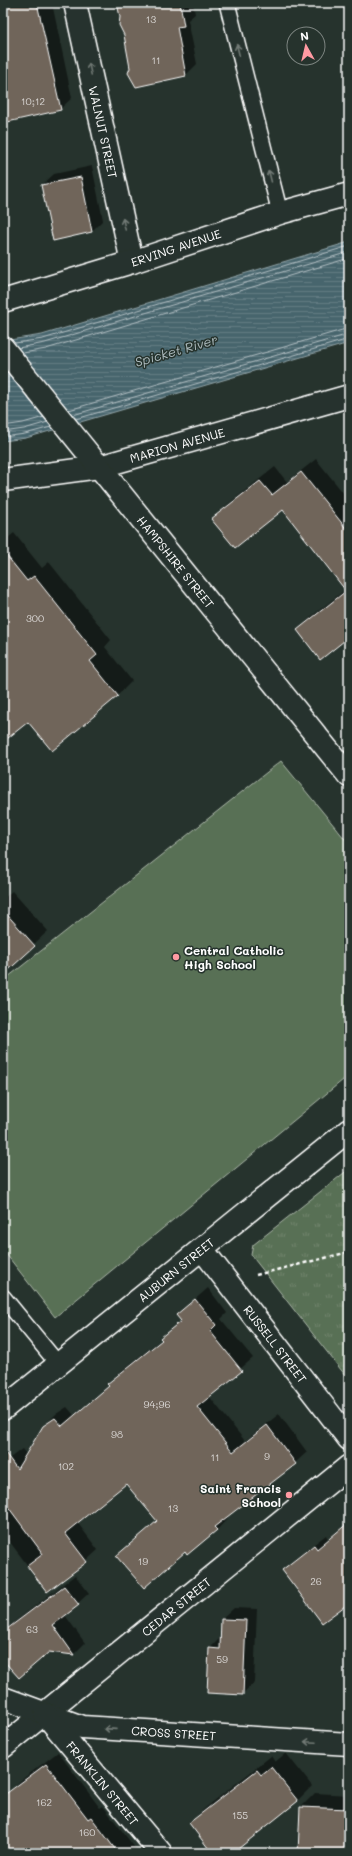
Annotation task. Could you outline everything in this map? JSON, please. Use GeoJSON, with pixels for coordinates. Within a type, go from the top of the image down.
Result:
{"type":"FeatureCollection","features":[{"type":"Feature","properties":{"kind":"street","name":"WALNUT STREET"},"geometry":{"type":"LineString","coordinates":[[75,3],[132,262]]}},
{"type":"Feature","properties":{"kind":"street","name":"ERVING AVENUE"},"geometry":{"type":"LineString","coordinates":[[3,301],[132,262],[280,213],[349,194]]}},
{"type":"Feature","properties":{"kind":"street","name":"HAMPSHIRE STREET"},"geometry":{"type":"LineString","coordinates":[[3,348],[349,776]]}},
{"type":"Feature","properties":{"kind":"street","name":"MARION AVENUE"},"geometry":{"type":"LineString","coordinates":[[3,480],[99,467],[349,396]]}},
{"type":"Feature","properties":{"kind":"street","name":"AUBURN STREET"},"geometry":{"type":"LineString","coordinates":[[3,1409],[349,1130]]}},
{"type":"Feature","properties":{"kind":"street","name":"RUSSELL STREET"},"geometry":{"type":"LineString","coordinates":[[202,1249],[349,1439]]}},
{"type":"Feature","properties":{"kind":"street","name":"CEDAR STREET"},"geometry":{"type":"LineString","coordinates":[[3,1747],[349,1466]]}},
{"type":"Feature","properties":{"kind":"street","name":"CROSS STREET"},"geometry":{"type":"LineString","coordinates":[[3,1698],[82,1727],[349,1744]]}},
{"type":"Feature","properties":{"kind":"street","name":"FRANKLIN STREET"},"geometry":{"type":"LineString","coordinates":[[44,1713],[161,1853]]}},
{"type":"Feature","properties":{"kind":"lane"},"geometry":{"type":"LineString","coordinates":[[227,3],[280,213]]}},
{"type":"Feature","properties":{"kind":"lane"},"geometry":{"type":"LineString","coordinates":[[3,1297],[58,1364]]}},
{"type":"Feature","properties":{"kind":"path"},"geometry":{"type":"LineString","coordinates":[[229,1283],[263,1272],[349,1252]]}},
{"type":"Feature","properties":{"kind":"green space"},"geometry":{"type":"Polygon","coordinates":[[[281,761],[349,844],[349,1075],[55,1317],[3,1250],[3,981],[281,761]]]}},
{"type":"Feature","properties":{"kind":"green space"},"geometry":{"type":"Polygon","coordinates":[[[349,1169],[349,1380],[251,1255],[253,1245],[349,1169]]]}},
{"type":"Feature","properties":{"kind":"water","name":"Spicket River"},"geometry":{"type":"Polygon","coordinates":[[[349,242],[349,343],[26,438],[3,441],[3,341],[42,335],[349,242]]]}},
{"type":"Feature","properties":{"kind":"building"},"geometry":{"type":"Polygon","coordinates":[[[3,3],[37,3],[61,110],[3,123],[3,3]]]}},
{"type":"Feature","properties":{"kind":"building"},"geometry":{"type":"Polygon","coordinates":[[[117,3],[180,3],[184,26],[177,27],[186,76],[136,87],[128,73],[130,68],[124,35],[119,25],[120,17],[117,3]]]}},
{"type":"Feature","properties":{"kind":"building"},"geometry":{"type":"Polygon","coordinates":[[[81,177],[92,232],[53,241],[41,185],[81,177]]]}},
{"type":"Feature","properties":{"kind":"building"},"geometry":{"type":"Polygon","coordinates":[[[301,472],[349,532],[349,637],[320,660],[297,630],[346,591],[283,510],[235,548],[211,519],[260,481],[272,495],[301,472]]]}},
{"type":"Feature","properties":{"kind":"building"},"geometry":{"type":"Polygon","coordinates":[[[3,551],[27,581],[34,576],[97,655],[90,661],[118,696],[52,751],[28,722],[3,742],[3,551]]]}},
{"type":"Feature","properties":{"kind":"building"},"geometry":{"type":"Polygon","coordinates":[[[3,910],[35,946],[3,975],[3,910]]]}},
{"type":"Feature","properties":{"kind":"building"},"geometry":{"type":"Polygon","coordinates":[[[195,1299],[216,1325],[210,1331],[242,1371],[197,1407],[233,1452],[267,1425],[296,1464],[214,1527],[217,1530],[187,1555],[185,1552],[144,1588],[116,1556],[157,1521],[126,1484],[65,1533],[87,1562],[47,1592],[27,1566],[43,1554],[3,1500],[3,1450],[17,1469],[43,1426],[55,1418],[62,1426],[109,1386],[107,1384],[162,1340],[160,1338],[181,1321],[176,1315],[195,1299]]]}},
{"type":"Feature","properties":{"kind":"building"},"geometry":{"type":"Polygon","coordinates":[[[349,1522],[349,1603],[322,1623],[282,1570],[314,1545],[317,1549],[349,1522]]]}},
{"type":"Feature","properties":{"kind":"building"},"geometry":{"type":"Polygon","coordinates":[[[64,1586],[79,1605],[53,1625],[74,1655],[49,1652],[19,1678],[3,1660],[3,1632],[64,1586]]]}},
{"type":"Feature","properties":{"kind":"building"},"geometry":{"type":"Polygon","coordinates":[[[221,1619],[246,1620],[243,1695],[207,1693],[209,1648],[220,1649],[221,1619]]]}},
{"type":"Feature","properties":{"kind":"building"},"geometry":{"type":"Polygon","coordinates":[[[46,1764],[88,1819],[91,1817],[118,1853],[3,1853],[3,1796],[46,1764]]]}},
{"type":"Feature","properties":{"kind":"building"},"geometry":{"type":"Polygon","coordinates":[[[271,1767],[298,1801],[233,1853],[212,1853],[189,1823],[257,1770],[261,1775],[271,1767]]]}},
{"type":"Feature","properties":{"kind":"building"},"geometry":{"type":"Polygon","coordinates":[[[300,1807],[349,1809],[349,1853],[298,1853],[300,1807]]]}},
{"type":"Feature","properties":{"kind":"place","name":"Central Catholic High School"},"geometry":{"type":"Point","coordinates":[176,957]}},
{"type":"Feature","properties":{"kind":"place","name":"Saint Francis School"},"geometry":{"type":"Point","coordinates":[289,1495]}}]}
